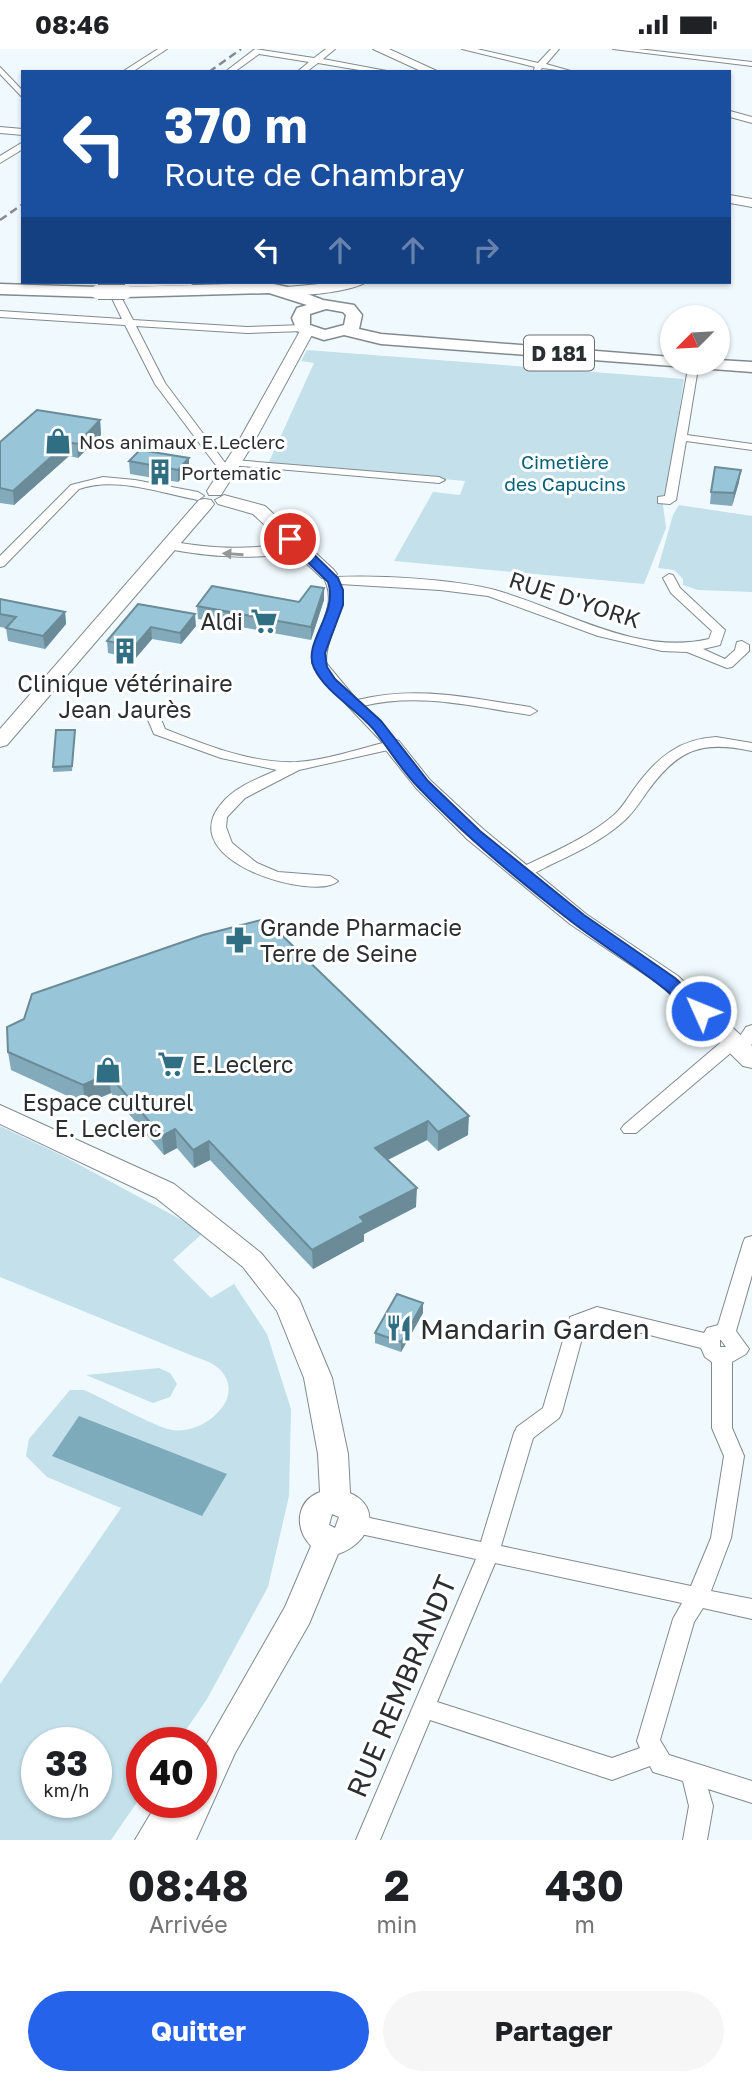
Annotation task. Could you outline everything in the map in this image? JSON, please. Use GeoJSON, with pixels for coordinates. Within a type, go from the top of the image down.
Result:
{"type":"FeatureCollection","features":[{"type":"Feature","properties":{"kind":"main road"},"geometry":{"type":"LineString","coordinates":[[379,49],[428,70]]}},
{"type":"Feature","properties":{"kind":"main road"},"geometry":{"type":"LineString","coordinates":[[732,204],[752,207]]}},
{"type":"Feature","properties":{"kind":"main road"},"geometry":{"type":"LineString","coordinates":[[287,291],[348,284]]}},
{"type":"Feature","properties":{"kind":"main road"},"geometry":{"type":"LineString","coordinates":[[0,741],[211,498],[299,348],[303,322],[356,284]]}},
{"type":"Feature","properties":{"kind":"main road","name":"D 181"},"geometry":{"type":"LineString","coordinates":[[0,289],[105,286],[125,292],[250,288],[287,291],[352,311],[354,320],[348,331]]}},
{"type":"Feature","properties":{"kind":"main road","name":"D 181"},"geometry":{"type":"LineString","coordinates":[[250,288],[289,296],[299,301],[303,322],[324,335],[348,331],[382,339],[660,361]]}},
{"type":"Feature","properties":{"kind":"main road"},"geometry":{"type":"LineString","coordinates":[[299,348],[324,335]]}},
{"type":"Feature","properties":{"kind":"main road"},"geometry":{"type":"LineString","coordinates":[[730,366],[752,367]]}},
{"type":"Feature","properties":{"kind":"main road"},"geometry":{"type":"LineString","coordinates":[[211,498],[259,510],[331,578]]}},
{"type":"Feature","properties":{"kind":"main road"},"geometry":{"type":"LineString","coordinates":[[393,745],[423,784],[520,873],[578,919],[670,981],[744,1045]]}},
{"type":"Feature","properties":{"kind":"main road"},"geometry":{"type":"LineString","coordinates":[[0,1114],[165,1191],[252,1260],[289,1306],[318,1378],[333,1454],[340,1522],[298,1614],[217,1756]]}},
{"type":"Feature","properties":{"kind":"main road"},"geometry":{"type":"LineString","coordinates":[[217,1751],[222,1745]]}},
{"type":"Feature","properties":{"kind":"main road"},"geometry":{"type":"LineString","coordinates":[[152,1840],[166,1818]]}},
{"type":"Feature","properties":{"kind":"main road"},"geometry":{"type":"LineString","coordinates":[[178,1840],[189,1818]]}},
{"type":"Feature","properties":{"kind":"street"},"geometry":{"type":"LineString","coordinates":[[129,70],[163,49]]}},
{"type":"Feature","properties":{"kind":"street"},"geometry":{"type":"LineString","coordinates":[[304,70],[331,49]]}},
{"type":"Feature","properties":{"kind":"street"},"geometry":{"type":"LineString","coordinates":[[466,49],[563,70]]}},
{"type":"Feature","properties":{"kind":"street"},"geometry":{"type":"LineString","coordinates":[[537,70],[555,49]]}},
{"type":"Feature","properties":{"kind":"street"},"geometry":{"type":"LineString","coordinates":[[617,49],[674,52],[737,59],[752,64]]}},
{"type":"Feature","properties":{"kind":"street"},"geometry":{"type":"LineString","coordinates":[[232,70],[258,50],[376,70]]}},
{"type":"Feature","properties":{"kind":"street"},"geometry":{"type":"LineString","coordinates":[[727,70],[737,59]]}},
{"type":"Feature","properties":{"kind":"street"},"geometry":{"type":"LineString","coordinates":[[0,70],[21,94]]}},
{"type":"Feature","properties":{"kind":"street"},"geometry":{"type":"LineString","coordinates":[[731,114],[752,120]]}},
{"type":"Feature","properties":{"kind":"street"},"geometry":{"type":"LineString","coordinates":[[0,130],[21,132]]}},
{"type":"Feature","properties":{"kind":"street"},"geometry":{"type":"LineString","coordinates":[[0,160],[21,146]]}},
{"type":"Feature","properties":{"kind":"street"},"geometry":{"type":"LineString","coordinates":[[105,286],[148,284]]}},
{"type":"Feature","properties":{"kind":"street"},"geometry":{"type":"LineString","coordinates":[[105,286],[129,322],[160,384],[216,458],[231,468],[439,480]]}},
{"type":"Feature","properties":{"kind":"street"},"geometry":{"type":"LineString","coordinates":[[0,311],[247,330],[303,322]]}},
{"type":"Feature","properties":{"kind":"street"},"geometry":{"type":"LineString","coordinates":[[663,499],[670,500],[686,375]]}},
{"type":"Feature","properties":{"kind":"street"},"geometry":{"type":"LineString","coordinates":[[680,437],[752,447]]}},
{"type":"Feature","properties":{"kind":"street"},"geometry":{"type":"LineString","coordinates":[[0,563],[75,487],[83,483],[106,480],[211,498]]}},
{"type":"Feature","properties":{"kind":"street"},"geometry":{"type":"LineString","coordinates":[[168,545],[234,556],[258,555],[297,545]]}},
{"type":"Feature","properties":{"kind":"street"},"geometry":{"type":"LineString","coordinates":[[330,881],[297,880],[261,871],[223,845],[218,832],[219,819],[226,806],[296,766],[393,745],[356,704],[331,682],[320,667],[318,653],[336,605],[331,578]]}},
{"type":"Feature","properties":{"kind":"street","name":"RUE D'YORK"},"geometry":{"type":"LineString","coordinates":[[331,578],[489,593],[629,642],[692,649],[727,664],[742,651],[742,645]]}},
{"type":"Feature","properties":{"kind":"street"},"geometry":{"type":"LineString","coordinates":[[669,578],[675,590],[719,630],[715,642],[692,649]]}},
{"type":"Feature","properties":{"kind":"street"},"geometry":{"type":"LineString","coordinates":[[356,704],[383,695],[429,694],[530,711]]}},
{"type":"Feature","properties":{"kind":"street"},"geometry":{"type":"LineString","coordinates":[[153,715],[159,731],[192,745],[237,757],[296,766]]}},
{"type":"Feature","properties":{"kind":"street"},"geometry":{"type":"LineString","coordinates":[[520,873],[594,837],[622,816],[663,759],[682,748],[707,741],[752,747]]}},
{"type":"Feature","properties":{"kind":"street"},"geometry":{"type":"LineString","coordinates":[[630,1129],[744,1045]]}},
{"type":"Feature","properties":{"kind":"street"},"geometry":{"type":"LineString","coordinates":[[752,1243],[730,1346],[722,1428],[734,1456],[721,1538],[697,1598],[684,1619],[648,1741],[661,1764],[752,1792]]}},
{"type":"Feature","properties":{"kind":"street","name":"RUE REMBRANDT"},"geometry":{"type":"LineString","coordinates":[[368,1840],[488,1555],[524,1433],[552,1412],[577,1322],[597,1314],[730,1346]]}},
{"type":"Feature","properties":{"kind":"street"},"geometry":{"type":"LineString","coordinates":[[340,1522],[752,1609]]}},
{"type":"Feature","properties":{"kind":"street"},"geometry":{"type":"LineString","coordinates":[[423,1708],[612,1769],[655,1753]]}},
{"type":"Feature","properties":{"kind":"street"},"geometry":{"type":"LineString","coordinates":[[692,1773],[701,1806],[695,1840]]}},
{"type":"Feature","properties":{"kind":"green space","name":"Cimetière des Capucins"},"geometry":{"type":"Polygon","coordinates":[[[307,350],[684,379],[667,492],[662,497],[666,528],[644,584],[394,561],[433,492],[460,495],[465,481],[268,464],[314,363],[301,361],[307,350]]]}},
{"type":"Feature","properties":{"kind":"green space"},"geometry":{"type":"Polygon","coordinates":[[[679,505],[752,516],[752,592],[698,590],[683,585],[683,579],[674,570],[658,568],[673,515],[679,505]]]}},
{"type":"Feature","properties":{"kind":"green space"},"geometry":{"type":"Polygon","coordinates":[[[0,1126],[63,1156],[204,1232],[173,1260],[211,1298],[234,1284],[267,1334],[291,1409],[289,1496],[268,1587],[207,1699],[188,1727],[126,1727],[126,1818],[111,1840],[0,1840],[0,1684],[121,1508],[47,1477],[26,1456],[29,1439],[70,1390],[84,1390],[172,1430],[198,1426],[220,1411],[229,1389],[226,1378],[211,1363],[0,1277],[0,1126]]]}},
{"type":"Feature","properties":{"kind":"green space"},"geometry":{"type":"Polygon","coordinates":[[[159,1368],[170,1373],[177,1384],[170,1397],[153,1403],[86,1375],[159,1368]]]}},
{"type":"Feature","properties":{"kind":"shaded area"},"geometry":{"type":"Polygon","coordinates":[[[79,1416],[227,1474],[202,1516],[52,1456],[79,1416]]]}},
{"type":"Feature","properties":{"kind":"building"},"geometry":{"type":"Polygon","coordinates":[[[37,410],[100,420],[77,444],[68,442],[13,491],[0,488],[0,442],[37,410]]]}},
{"type":"Feature","properties":{"kind":"building"},"geometry":{"type":"Polygon","coordinates":[[[140,450],[189,458],[178,470],[129,461],[140,450]]]}},
{"type":"Feature","properties":{"kind":"building"},"geometry":{"type":"Polygon","coordinates":[[[715,467],[741,470],[734,493],[711,492],[715,467]]]}},
{"type":"Feature","properties":{"kind":"building"},"geometry":{"type":"Polygon","coordinates":[[[212,586],[299,602],[311,586],[324,588],[311,627],[197,606],[212,586]]]}},
{"type":"Feature","properties":{"kind":"building"},"geometry":{"type":"Polygon","coordinates":[[[0,599],[65,612],[43,636],[6,628],[16,617],[0,614],[0,599]]]}},
{"type":"Feature","properties":{"kind":"building"},"geometry":{"type":"Polygon","coordinates":[[[138,604],[195,614],[180,633],[151,627],[134,647],[107,641],[138,604]]]}},
{"type":"Feature","properties":{"kind":"building"},"geometry":{"type":"Polygon","coordinates":[[[56,730],[75,730],[72,766],[53,767],[56,730]]]}},
{"type":"Feature","properties":{"kind":"building"},"geometry":{"type":"Polygon","coordinates":[[[265,919],[469,1116],[438,1132],[428,1121],[375,1148],[417,1188],[360,1217],[364,1222],[312,1250],[209,1141],[193,1150],[175,1129],[162,1136],[108,1074],[83,1085],[8,1052],[7,1027],[24,1019],[32,994],[203,935],[265,919]]]}},
{"type":"Feature","properties":{"kind":"building","name":"Mandarin Garden"},"geometry":{"type":"Polygon","coordinates":[[[397,1294],[423,1303],[401,1342],[375,1333],[397,1294]]]}},
{"type":"Feature","properties":{"kind":"railway"},"geometry":{"type":"LineString","coordinates":[[212,70],[241,49]]}},
{"type":"Feature","properties":{"kind":"railway"},"geometry":{"type":"LineString","coordinates":[[0,220],[21,205]]}},
{"type":"Feature","properties":{"kind":"place","name":"Nos animaux E.Leclerc"},"geometry":{"type":"Point","coordinates":[58,441]}},
{"type":"Feature","properties":{"kind":"place","name":"Portematic"},"geometry":{"type":"Point","coordinates":[160,472]}},
{"type":"Feature","properties":{"kind":"place","name":"Aldi"},"geometry":{"type":"Point","coordinates":[264,621]}},
{"type":"Feature","properties":{"kind":"place","name":"Clinique vétérinaire Jean Jaurès"},"geometry":{"type":"Point","coordinates":[125,651]}},
{"type":"Feature","properties":{"kind":"place","name":"Grande Pharmacie Terre de Seine"},"geometry":{"type":"Point","coordinates":[239,940]}},
{"type":"Feature","properties":{"kind":"place","name":"E.Leclerc"},"geometry":{"type":"Point","coordinates":[171,1064]}},
{"type":"Feature","properties":{"kind":"place","name":"Espace culturel E. Leclerc"},"geometry":{"type":"Point","coordinates":[108,1070]}},
{"type":"Feature","properties":{"kind":"place","name":"Mandarin Garden"},"geometry":{"type":"Point","coordinates":[399,1328]}},
{"type":"Feature","properties":{"kind":"route"},"geometry":{"type":"LineString","coordinates":[[290,539],[326,572],[334,581],[337,590],[336,605],[318,653],[320,667],[331,682],[376,724],[423,784],[475,834],[578,919],[670,981],[701,1011]]}}]}
